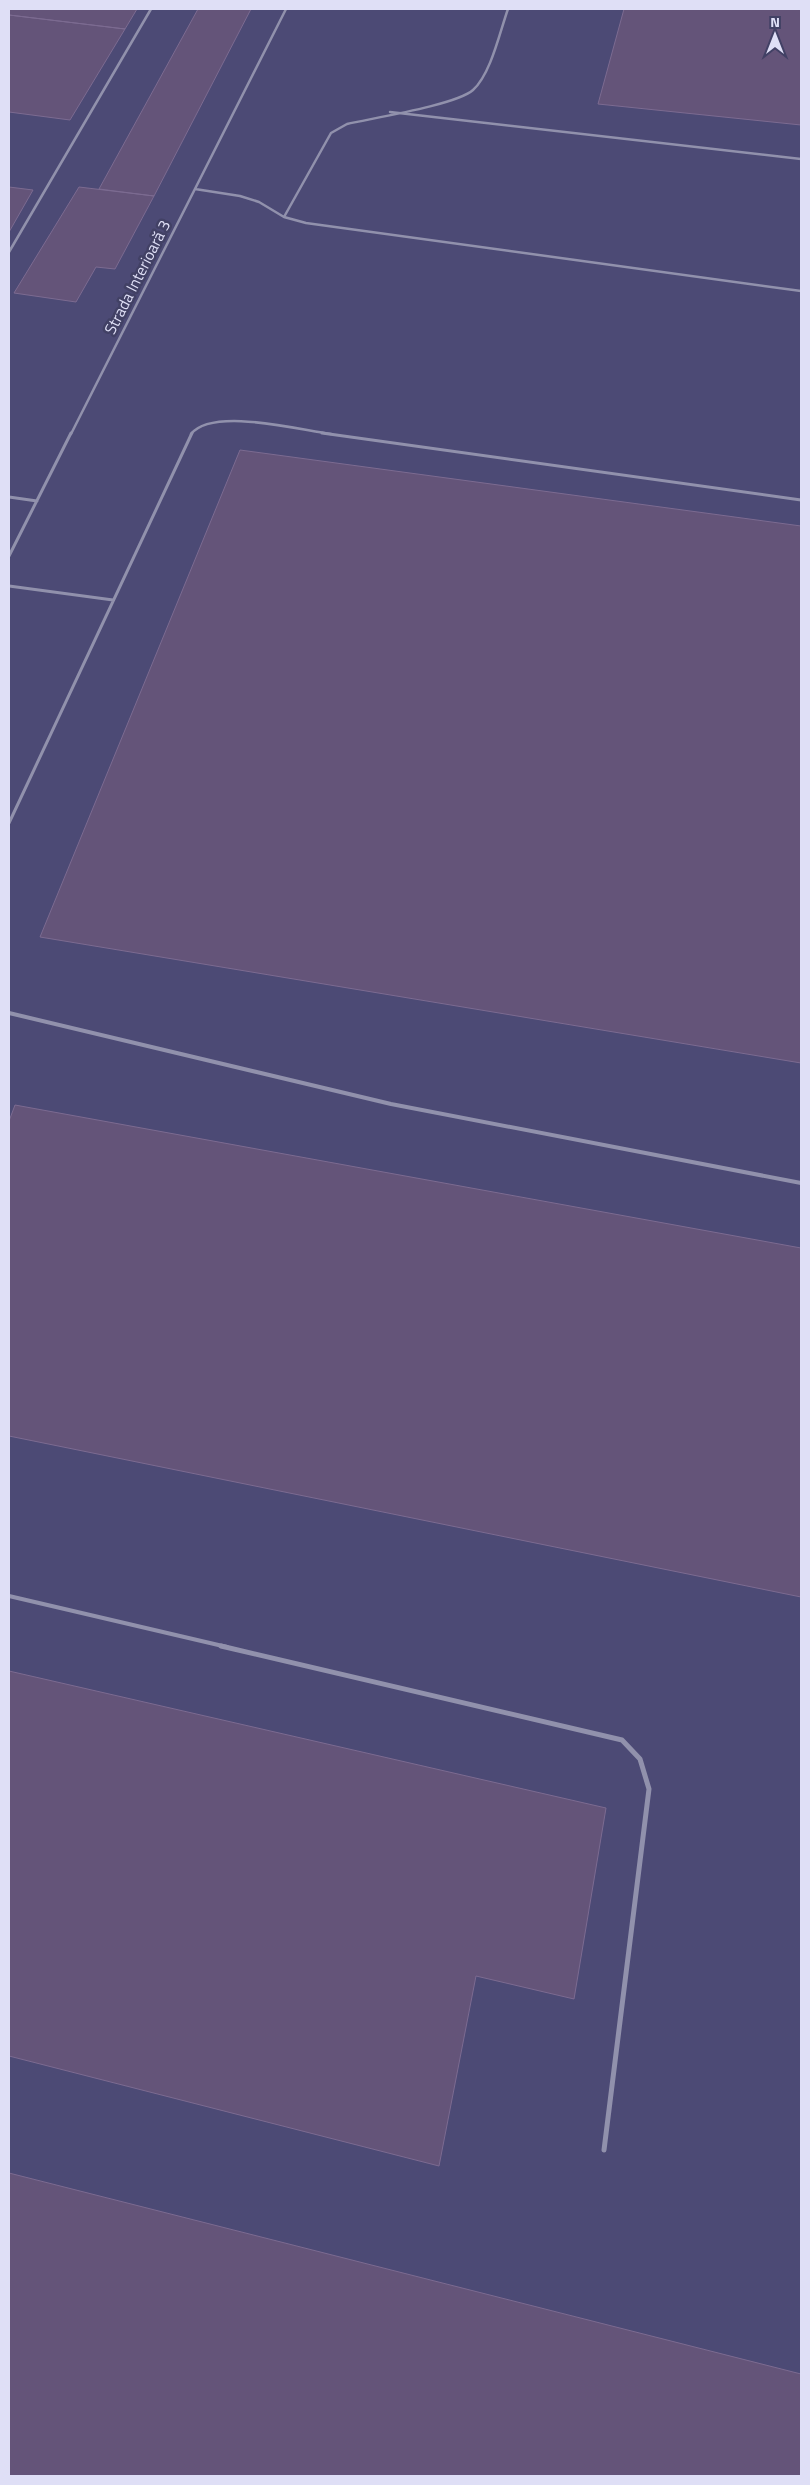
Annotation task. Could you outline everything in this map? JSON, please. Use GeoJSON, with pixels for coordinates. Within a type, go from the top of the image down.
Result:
{"type":"FeatureCollection","features":[{"type":"Feature","properties":{"kind":"lane"},"geometry":{"type":"LineString","coordinates":[[9,252],[151,9]]}},
{"type":"Feature","properties":{"kind":"lane","name":"Strada Interioară 3"},"geometry":{"type":"LineString","coordinates":[[9,556],[286,9]]}},
{"type":"Feature","properties":{"kind":"lane"},"geometry":{"type":"LineString","coordinates":[[284,217],[331,133],[347,124],[390,112],[455,100],[473,90],[485,73],[508,9]]}},
{"type":"Feature","properties":{"kind":"lane"},"geometry":{"type":"LineString","coordinates":[[390,112],[801,159]]}},
{"type":"Feature","properties":{"kind":"lane"},"geometry":{"type":"LineString","coordinates":[[195,189],[240,196],[259,202],[284,217],[306,223],[801,291]]}},
{"type":"Feature","properties":{"kind":"lane"},"geometry":{"type":"LineString","coordinates":[[9,823],[192,432],[206,424],[230,420],[801,500]]}},
{"type":"Feature","properties":{"kind":"lane"},"geometry":{"type":"LineString","coordinates":[[9,496],[36,501]]}},
{"type":"Feature","properties":{"kind":"lane"},"geometry":{"type":"LineString","coordinates":[[9,586],[113,600]]}},
{"type":"Feature","properties":{"kind":"lane"},"geometry":{"type":"LineString","coordinates":[[9,1013],[390,1104],[801,1183]]}},
{"type":"Feature","properties":{"kind":"lane"},"geometry":{"type":"LineString","coordinates":[[9,1596],[622,1740],[640,1759],[649,1789],[604,2150]]}},
{"type":"Feature","properties":{"kind":"shaded area"},"geometry":{"type":"Polygon","coordinates":[[[9,9],[801,9],[801,2476],[9,2476],[9,9]]]}},
{"type":"Feature","properties":{"kind":"building"},"geometry":{"type":"Polygon","coordinates":[[[9,9],[137,9],[125,29],[9,15],[9,9]]]}},
{"type":"Feature","properties":{"kind":"building"},"geometry":{"type":"Polygon","coordinates":[[[198,9],[251,9],[154,196],[99,189],[198,9]]]}},
{"type":"Feature","properties":{"kind":"building"},"geometry":{"type":"Polygon","coordinates":[[[624,9],[801,9],[801,125],[598,104],[624,9]]]}},
{"type":"Feature","properties":{"kind":"building"},"geometry":{"type":"Polygon","coordinates":[[[9,15],[125,29],[70,120],[9,112],[9,15]]]}},
{"type":"Feature","properties":{"kind":"building"},"geometry":{"type":"Polygon","coordinates":[[[9,187],[33,190],[9,232],[9,187]]]}},
{"type":"Feature","properties":{"kind":"building"},"geometry":{"type":"Polygon","coordinates":[[[79,187],[154,196],[115,269],[96,267],[76,302],[14,293],[79,187]]]}},
{"type":"Feature","properties":{"kind":"building"},"geometry":{"type":"Polygon","coordinates":[[[240,450],[801,526],[801,1063],[40,937],[240,450]]]}},
{"type":"Feature","properties":{"kind":"building"},"geometry":{"type":"Polygon","coordinates":[[[15,1105],[801,1248],[801,1597],[9,1436],[9,1121],[15,1105]]]}},
{"type":"Feature","properties":{"kind":"building"},"geometry":{"type":"Polygon","coordinates":[[[9,1671],[606,1808],[574,1999],[476,1976],[439,2166],[9,2056],[9,1671]]]}},
{"type":"Feature","properties":{"kind":"building"},"geometry":{"type":"Polygon","coordinates":[[[9,2173],[801,2374],[801,2476],[9,2476],[9,2173]]]}}]}
